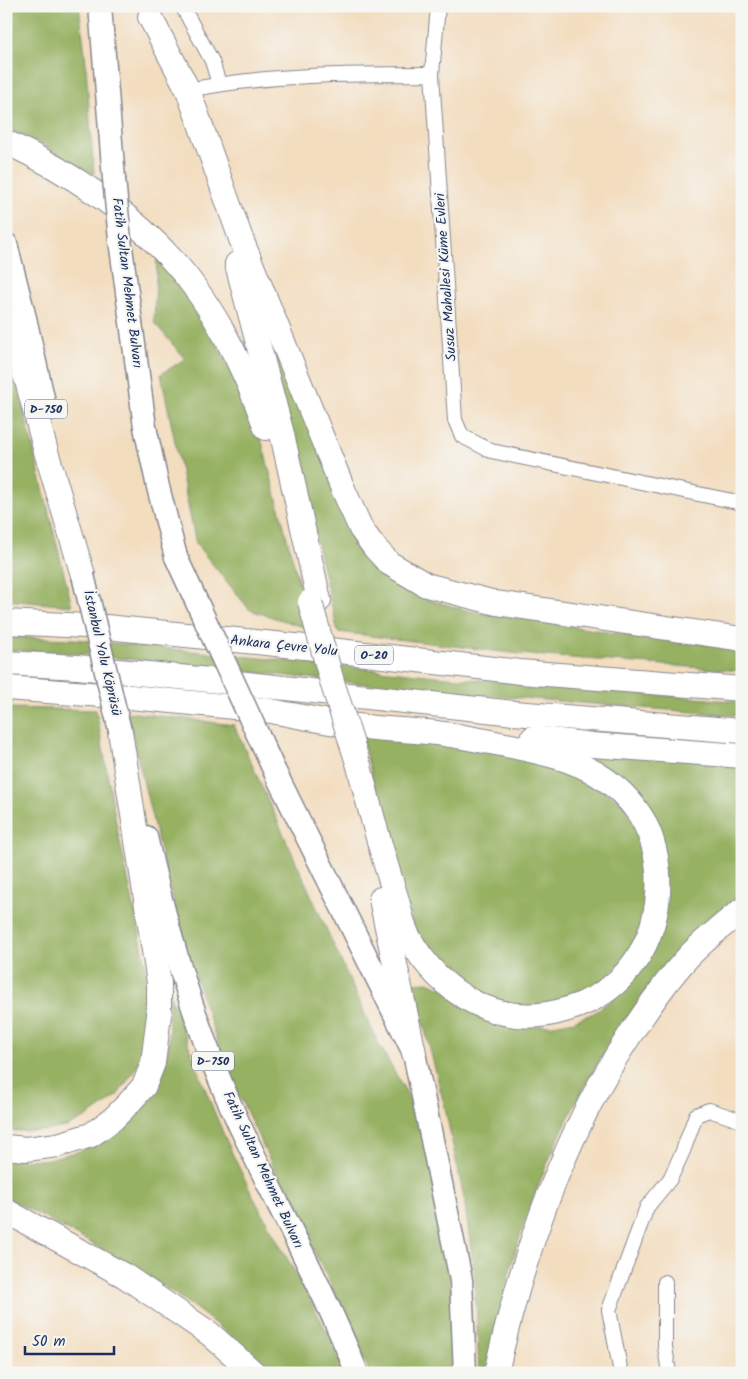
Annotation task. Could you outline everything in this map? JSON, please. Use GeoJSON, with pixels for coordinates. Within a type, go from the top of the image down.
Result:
{"type":"FeatureCollection","features":[{"type":"Feature","properties":{"kind":"highway","name":"Fatih Sultan Mehmet Bulvarı"},"geometry":{"type":"LineString","coordinates":[[100,6],[120,240],[145,426],[176,557],[275,772],[414,1053]]}},
{"type":"Feature","properties":{"kind":"highway"},"geometry":{"type":"LineString","coordinates":[[148,12],[188,90],[241,239],[343,489],[361,529],[389,563],[426,586],[496,603],[742,638]]}},
{"type":"Feature","properties":{"kind":"highway"},"geometry":{"type":"LineString","coordinates":[[148,12],[236,258],[282,434],[314,600],[354,767],[461,1280],[465,1373]]}},
{"type":"Feature","properties":{"kind":"highway"},"geometry":{"type":"LineString","coordinates":[[6,142],[72,176],[106,201],[175,262],[200,295],[229,344],[256,399],[271,439],[314,600]]}},
{"type":"Feature","properties":{"kind":"highway","name":"D-750"},"geometry":{"type":"LineString","coordinates":[[6,244],[25,318],[84,575]]}},
{"type":"Feature","properties":{"kind":"highway"},"geometry":{"type":"LineString","coordinates":[[6,322],[27,381],[45,448],[84,575]]}},
{"type":"Feature","properties":{"kind":"highway","name":"İstanbul Yolu Köprüsü"},"geometry":{"type":"LineString","coordinates":[[84,575],[120,731]]}},
{"type":"Feature","properties":{"kind":"highway"},"geometry":{"type":"LineString","coordinates":[[6,606],[100,613],[227,640]]}},
{"type":"Feature","properties":{"kind":"highway","name":"Ankara Çevre Yolu"},"geometry":{"type":"LineString","coordinates":[[6,622],[106,627],[305,647],[520,672],[742,689]]}},
{"type":"Feature","properties":{"kind":"highway"},"geometry":{"type":"LineString","coordinates":[[6,663],[77,667],[220,680],[514,713],[742,731]]}},
{"type":"Feature","properties":{"kind":"highway"},"geometry":{"type":"LineString","coordinates":[[6,688],[266,710],[500,733],[593,745],[742,756]]}},
{"type":"Feature","properties":{"kind":"highway"},"geometry":{"type":"LineString","coordinates":[[6,696],[66,698],[130,697]]}},
{"type":"Feature","properties":{"kind":"highway"},"geometry":{"type":"LineString","coordinates":[[266,710],[363,727],[437,733],[536,752],[569,760],[608,781],[630,803],[642,819],[652,841],[658,865],[657,902],[654,920],[636,960],[621,979],[601,995],[557,1013],[537,1016],[512,1016],[490,1010],[469,1000],[435,974],[407,933],[354,767]]}},
{"type":"Feature","properties":{"kind":"highway","name":"Fatih Sultan Mehmet Bulvarı"},"geometry":{"type":"LineString","coordinates":[[120,731],[138,798],[157,886],[195,1019],[238,1122],[340,1330],[357,1373]]}},
{"type":"Feature","properties":{"kind":"highway"},"geometry":{"type":"LineString","coordinates":[[6,1147],[26,1149],[58,1145],[91,1135],[113,1119],[144,1086],[153,1063],[159,1015],[159,983],[120,731]]}},
{"type":"Feature","properties":{"kind":"highway"},"geometry":{"type":"LineString","coordinates":[[496,1373],[532,1241],[585,1110],[611,1063],[666,982],[689,956],[742,910]]}},
{"type":"Feature","properties":{"kind":"highway"},"geometry":{"type":"LineString","coordinates":[[6,1211],[125,1276],[210,1334],[254,1373]]}},
{"type":"Feature","properties":{"kind":"street"},"geometry":{"type":"LineString","coordinates":[[182,6],[212,61],[220,84]]}},
{"type":"Feature","properties":{"kind":"street","name":"Susuz Mahallesi Küme Evleri"},"geometry":{"type":"LineString","coordinates":[[438,6],[432,74],[455,420],[462,436],[491,451],[742,503]]}},
{"type":"Feature","properties":{"kind":"street"},"geometry":{"type":"LineString","coordinates":[[188,90],[220,84],[323,74],[432,74]]}},
{"type":"Feature","properties":{"kind":"street"},"geometry":{"type":"LineString","coordinates":[[621,1373],[609,1310],[646,1207],[670,1179],[684,1151],[696,1115],[708,1110],[742,1122]]}},
{"type":"Feature","properties":{"kind":"street"},"geometry":{"type":"LineString","coordinates":[[665,1282],[665,1347],[669,1373]]}},
{"type":"Feature","properties":{"kind":"green space"},"geometry":{"type":"Polygon","coordinates":[[[6,6],[79,6],[85,54],[94,174],[39,143],[6,128],[6,6]]]}},
{"type":"Feature","properties":{"kind":"green space"},"geometry":{"type":"Polygon","coordinates":[[[157,256],[201,310],[259,431],[304,603],[307,628],[250,610],[196,544],[161,374],[185,359],[154,322],[157,256]]]}},
{"type":"Feature","properties":{"kind":"green space"},"geometry":{"type":"Polygon","coordinates":[[[6,345],[14,371],[72,606],[6,600],[6,345]]]}},
{"type":"Feature","properties":{"kind":"green space"},"geometry":{"type":"Polygon","coordinates":[[[280,355],[382,571],[426,599],[469,611],[608,632],[742,649],[742,671],[520,654],[338,632],[273,359],[280,355]]]}},
{"type":"Feature","properties":{"kind":"green space"},"geometry":{"type":"Polygon","coordinates":[[[6,637],[73,639],[447,677],[742,702],[742,716],[422,690],[71,653],[6,650],[6,637]]]}},
{"type":"Feature","properties":{"kind":"green space"},"geometry":{"type":"Polygon","coordinates":[[[6,708],[96,710],[117,828],[144,955],[152,1017],[148,1046],[116,1097],[87,1117],[66,1127],[43,1131],[6,1129],[6,708]]]}},
{"type":"Feature","properties":{"kind":"green space"},"geometry":{"type":"Polygon","coordinates":[[[127,712],[234,725],[378,1043],[422,1120],[447,1253],[454,1322],[453,1373],[370,1373],[338,1301],[244,1107],[209,1018],[170,888],[127,712]]]}},
{"type":"Feature","properties":{"kind":"green space"},"geometry":{"type":"Polygon","coordinates":[[[361,736],[439,740],[571,767],[623,804],[646,846],[647,898],[643,920],[634,942],[621,964],[604,980],[584,993],[538,1007],[499,1004],[448,975],[412,924],[361,736]]]}},
{"type":"Feature","properties":{"kind":"green space"},"geometry":{"type":"Polygon","coordinates":[[[573,752],[742,762],[742,896],[701,932],[663,972],[630,1015],[599,1061],[572,1109],[549,1159],[529,1210],[512,1262],[485,1373],[479,1373],[475,1278],[464,1198],[445,1108],[413,983],[428,982],[535,1026],[574,1021],[594,1013],[614,998],[638,973],[660,842],[573,752]]]}},
{"type":"Feature","properties":{"kind":"green space"},"geometry":{"type":"Polygon","coordinates":[[[169,992],[204,1086],[233,1155],[256,1203],[310,1299],[345,1373],[270,1373],[219,1326],[144,1274],[6,1197],[6,1159],[44,1160],[80,1151],[108,1136],[160,1075],[169,1046],[169,992]]]}}]}
